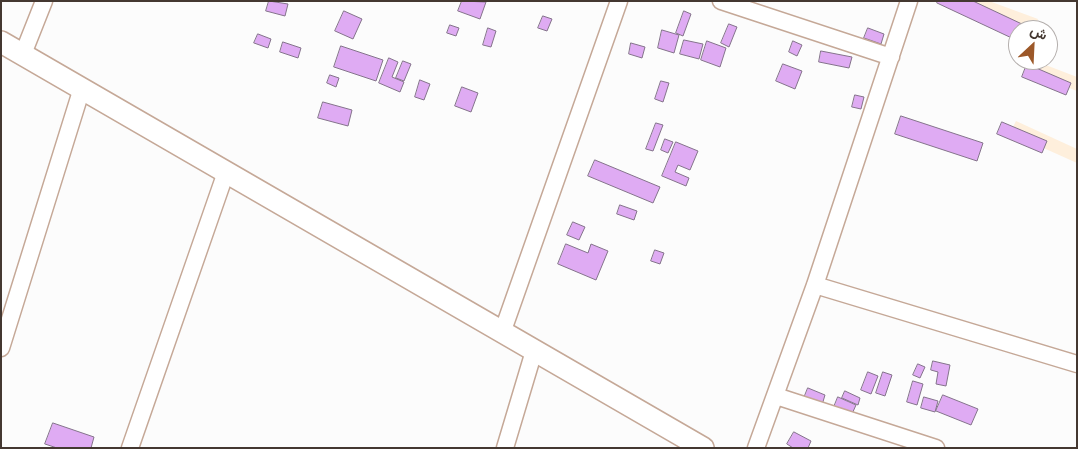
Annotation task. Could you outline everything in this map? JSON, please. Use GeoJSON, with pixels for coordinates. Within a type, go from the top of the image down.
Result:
{"type":"FeatureCollection","features":[{"type":"Feature","properties":{"kind":"main road"},"geometry":{"type":"LineString","coordinates":[[1,42],[702,448]]}},
{"type":"Feature","properties":{"kind":"street"},"geometry":{"type":"LineString","coordinates":[[23,54],[44,1]]}},
{"type":"Feature","properties":{"kind":"street"},"geometry":{"type":"LineString","coordinates":[[721,1],[891,57]]}},
{"type":"Feature","properties":{"kind":"street"},"geometry":{"type":"LineString","coordinates":[[756,448],[815,286],[909,1]]}},
{"type":"Feature","properties":{"kind":"street"},"geometry":{"type":"LineString","coordinates":[[502,333],[618,2]]}},
{"type":"Feature","properties":{"kind":"street"},"geometry":{"type":"LineString","coordinates":[[1,348],[82,88]]}},
{"type":"Feature","properties":{"kind":"street"},"geometry":{"type":"LineString","coordinates":[[130,448],[226,172]]}},
{"type":"Feature","properties":{"kind":"street"},"geometry":{"type":"LineString","coordinates":[[815,286],[1077,364]]}},
{"type":"Feature","properties":{"kind":"street"},"geometry":{"type":"LineString","coordinates":[[505,448],[534,351]]}},
{"type":"Feature","properties":{"kind":"street"},"geometry":{"type":"LineString","coordinates":[[776,396],[936,448]]}},
{"type":"Feature","properties":{"kind":"shaded area"},"geometry":{"type":"Polygon","coordinates":[[[950,1],[989,1],[1038,19],[1008,20],[1008,22],[950,1]]]}},
{"type":"Feature","properties":{"kind":"shaded area"},"geometry":{"type":"Polygon","coordinates":[[[1035,70],[1058,70],[1077,77],[1077,91],[1033,74],[1035,70]]]}},
{"type":"Feature","properties":{"kind":"shaded area"},"geometry":{"type":"Polygon","coordinates":[[[1016,121],[1077,149],[1077,163],[1010,133],[1016,121]]]}},
{"type":"Feature","properties":{"kind":"building"},"geometry":{"type":"Polygon","coordinates":[[[269,1],[288,4],[285,16],[266,11],[269,1]]]}},
{"type":"Feature","properties":{"kind":"building"},"geometry":{"type":"Polygon","coordinates":[[[462,1],[486,2],[480,19],[458,11],[462,1]]]}},
{"type":"Feature","properties":{"kind":"building"},"geometry":{"type":"Polygon","coordinates":[[[938,1],[973,1],[1013,20],[1008,20],[1008,36],[937,3],[938,1]]]}},
{"type":"Feature","properties":{"kind":"building"},"geometry":{"type":"Polygon","coordinates":[[[344,11],[362,19],[353,39],[335,31],[344,11]]]}},
{"type":"Feature","properties":{"kind":"building"},"geometry":{"type":"Polygon","coordinates":[[[684,11],[691,14],[683,36],[676,33],[684,11]]]}},
{"type":"Feature","properties":{"kind":"building"},"geometry":{"type":"Polygon","coordinates":[[[543,16],[552,19],[547,31],[538,28],[543,16]]]}},
{"type":"Feature","properties":{"kind":"building"},"geometry":{"type":"Polygon","coordinates":[[[729,24],[737,27],[729,47],[721,43],[729,24]]]}},
{"type":"Feature","properties":{"kind":"building"},"geometry":{"type":"Polygon","coordinates":[[[450,25],[459,28],[456,36],[447,33],[450,25]]]}},
{"type":"Feature","properties":{"kind":"building"},"geometry":{"type":"Polygon","coordinates":[[[488,28],[496,31],[491,47],[483,45],[488,28]]]}},
{"type":"Feature","properties":{"kind":"building"},"geometry":{"type":"Polygon","coordinates":[[[868,28],[884,34],[881,44],[864,38],[868,28]]]}},
{"type":"Feature","properties":{"kind":"building"},"geometry":{"type":"Polygon","coordinates":[[[662,30],[679,35],[674,53],[658,48],[662,30]]]}},
{"type":"Feature","properties":{"kind":"building"},"geometry":{"type":"Polygon","coordinates":[[[258,34],[271,39],[268,48],[254,43],[258,34]]]}},
{"type":"Feature","properties":{"kind":"building"},"geometry":{"type":"Polygon","coordinates":[[[684,40],[703,44],[699,59],[680,54],[684,40]]]}},
{"type":"Feature","properties":{"kind":"building"},"geometry":{"type":"Polygon","coordinates":[[[707,41],[726,48],[720,67],[701,60],[707,41]]]}},
{"type":"Feature","properties":{"kind":"building"},"geometry":{"type":"Polygon","coordinates":[[[793,41],[802,45],[797,56],[789,52],[793,41]]]}},
{"type":"Feature","properties":{"kind":"building"},"geometry":{"type":"Polygon","coordinates":[[[283,42],[301,48],[298,58],[280,52],[283,42]]]}},
{"type":"Feature","properties":{"kind":"building"},"geometry":{"type":"Polygon","coordinates":[[[631,43],[645,47],[642,58],[629,54],[631,43]]]}},
{"type":"Feature","properties":{"kind":"building"},"geometry":{"type":"Polygon","coordinates":[[[341,46],[383,60],[376,81],[334,67],[341,46]]]}},
{"type":"Feature","properties":{"kind":"building"},"geometry":{"type":"Polygon","coordinates":[[[821,51],[852,57],[849,68],[819,62],[821,51]]]}},
{"type":"Feature","properties":{"kind":"building"},"geometry":{"type":"Polygon","coordinates":[[[389,58],[398,62],[392,77],[404,82],[400,92],[379,83],[389,58]]]}},
{"type":"Feature","properties":{"kind":"building"},"geometry":{"type":"Polygon","coordinates":[[[403,61],[411,64],[404,81],[396,78],[403,61]]]}},
{"type":"Feature","properties":{"kind":"building"},"geometry":{"type":"Polygon","coordinates":[[[783,64],[802,71],[795,89],[776,81],[783,64]]]}},
{"type":"Feature","properties":{"kind":"building"},"geometry":{"type":"Polygon","coordinates":[[[1025,70],[1041,70],[1071,83],[1066,95],[1022,77],[1025,70]]]}},
{"type":"Feature","properties":{"kind":"building"},"geometry":{"type":"Polygon","coordinates":[[[330,75],[339,78],[336,87],[327,83],[330,75]]]}},
{"type":"Feature","properties":{"kind":"building"},"geometry":{"type":"Polygon","coordinates":[[[420,80],[430,84],[424,100],[415,97],[420,80]]]}},
{"type":"Feature","properties":{"kind":"building"},"geometry":{"type":"Polygon","coordinates":[[[661,81],[669,83],[663,102],[655,99],[661,81]]]}},
{"type":"Feature","properties":{"kind":"building"},"geometry":{"type":"Polygon","coordinates":[[[462,87],[478,93],[471,112],[455,106],[462,87]]]}},
{"type":"Feature","properties":{"kind":"building"},"geometry":{"type":"Polygon","coordinates":[[[855,95],[864,97],[861,109],[852,107],[855,95]]]}},
{"type":"Feature","properties":{"kind":"building"},"geometry":{"type":"Polygon","coordinates":[[[323,102],[352,110],[348,126],[318,118],[323,102]]]}},
{"type":"Feature","properties":{"kind":"building"},"geometry":{"type":"Polygon","coordinates":[[[901,116],[983,143],[977,161],[895,134],[901,116]]]}},
{"type":"Feature","properties":{"kind":"building"},"geometry":{"type":"Polygon","coordinates":[[[1002,122],[1047,141],[1042,153],[997,134],[1002,122]]]}},
{"type":"Feature","properties":{"kind":"building"},"geometry":{"type":"Polygon","coordinates":[[[656,123],[663,125],[653,151],[646,149],[656,123]]]}},
{"type":"Feature","properties":{"kind":"building"},"geometry":{"type":"Polygon","coordinates":[[[665,139],[673,142],[668,153],[661,150],[665,139]]]}},
{"type":"Feature","properties":{"kind":"building"},"geometry":{"type":"Polygon","coordinates":[[[676,142],[698,151],[690,170],[678,165],[675,172],[689,178],[686,186],[662,176],[676,142]]]}},
{"type":"Feature","properties":{"kind":"building"},"geometry":{"type":"Polygon","coordinates":[[[595,160],[660,187],[653,203],[588,176],[595,160]]]}},
{"type":"Feature","properties":{"kind":"building"},"geometry":{"type":"Polygon","coordinates":[[[620,205],[637,211],[634,220],[617,214],[620,205]]]}},
{"type":"Feature","properties":{"kind":"building"},"geometry":{"type":"Polygon","coordinates":[[[573,222],[585,227],[579,240],[567,235],[573,222]]]}},
{"type":"Feature","properties":{"kind":"building"},"geometry":{"type":"Polygon","coordinates":[[[566,244],[588,253],[591,244],[608,251],[596,280],[558,264],[566,244]]]}},
{"type":"Feature","properties":{"kind":"building"},"geometry":{"type":"Polygon","coordinates":[[[655,250],[664,253],[660,264],[651,261],[655,250]]]}},
{"type":"Feature","properties":{"kind":"building"},"geometry":{"type":"Polygon","coordinates":[[[933,361],[950,365],[946,386],[936,384],[938,372],[931,370],[933,361]]]}},
{"type":"Feature","properties":{"kind":"building"},"geometry":{"type":"Polygon","coordinates":[[[918,364],[925,367],[920,378],[913,375],[918,364]]]}},
{"type":"Feature","properties":{"kind":"building"},"geometry":{"type":"Polygon","coordinates":[[[868,372],[878,376],[871,394],[861,390],[868,372]]]}},
{"type":"Feature","properties":{"kind":"building"},"geometry":{"type":"Polygon","coordinates":[[[883,372],[892,375],[885,396],[876,393],[883,372]]]}},
{"type":"Feature","properties":{"kind":"building"},"geometry":{"type":"Polygon","coordinates":[[[913,381],[923,384],[917,405],[907,402],[913,381]]]}},
{"type":"Feature","properties":{"kind":"building"},"geometry":{"type":"Polygon","coordinates":[[[808,388],[825,395],[822,405],[804,398],[808,388]]]}},
{"type":"Feature","properties":{"kind":"building"},"geometry":{"type":"Polygon","coordinates":[[[845,391],[860,398],[858,405],[842,398],[845,391]]]}},
{"type":"Feature","properties":{"kind":"building"},"geometry":{"type":"Polygon","coordinates":[[[943,395],[978,409],[971,425],[936,411],[943,395]]]}},
{"type":"Feature","properties":{"kind":"building"},"geometry":{"type":"Polygon","coordinates":[[[838,397],[856,405],[852,414],[834,407],[838,397]]]}},
{"type":"Feature","properties":{"kind":"building"},"geometry":{"type":"Polygon","coordinates":[[[924,397],[938,401],[935,412],[921,408],[924,397]]]}},
{"type":"Feature","properties":{"kind":"building"},"geometry":{"type":"Polygon","coordinates":[[[53,423],[94,437],[91,448],[57,448],[45,444],[53,423]]]}},
{"type":"Feature","properties":{"kind":"building"},"geometry":{"type":"Polygon","coordinates":[[[794,432],[811,441],[808,448],[793,448],[787,444],[794,432]]]}}]}
